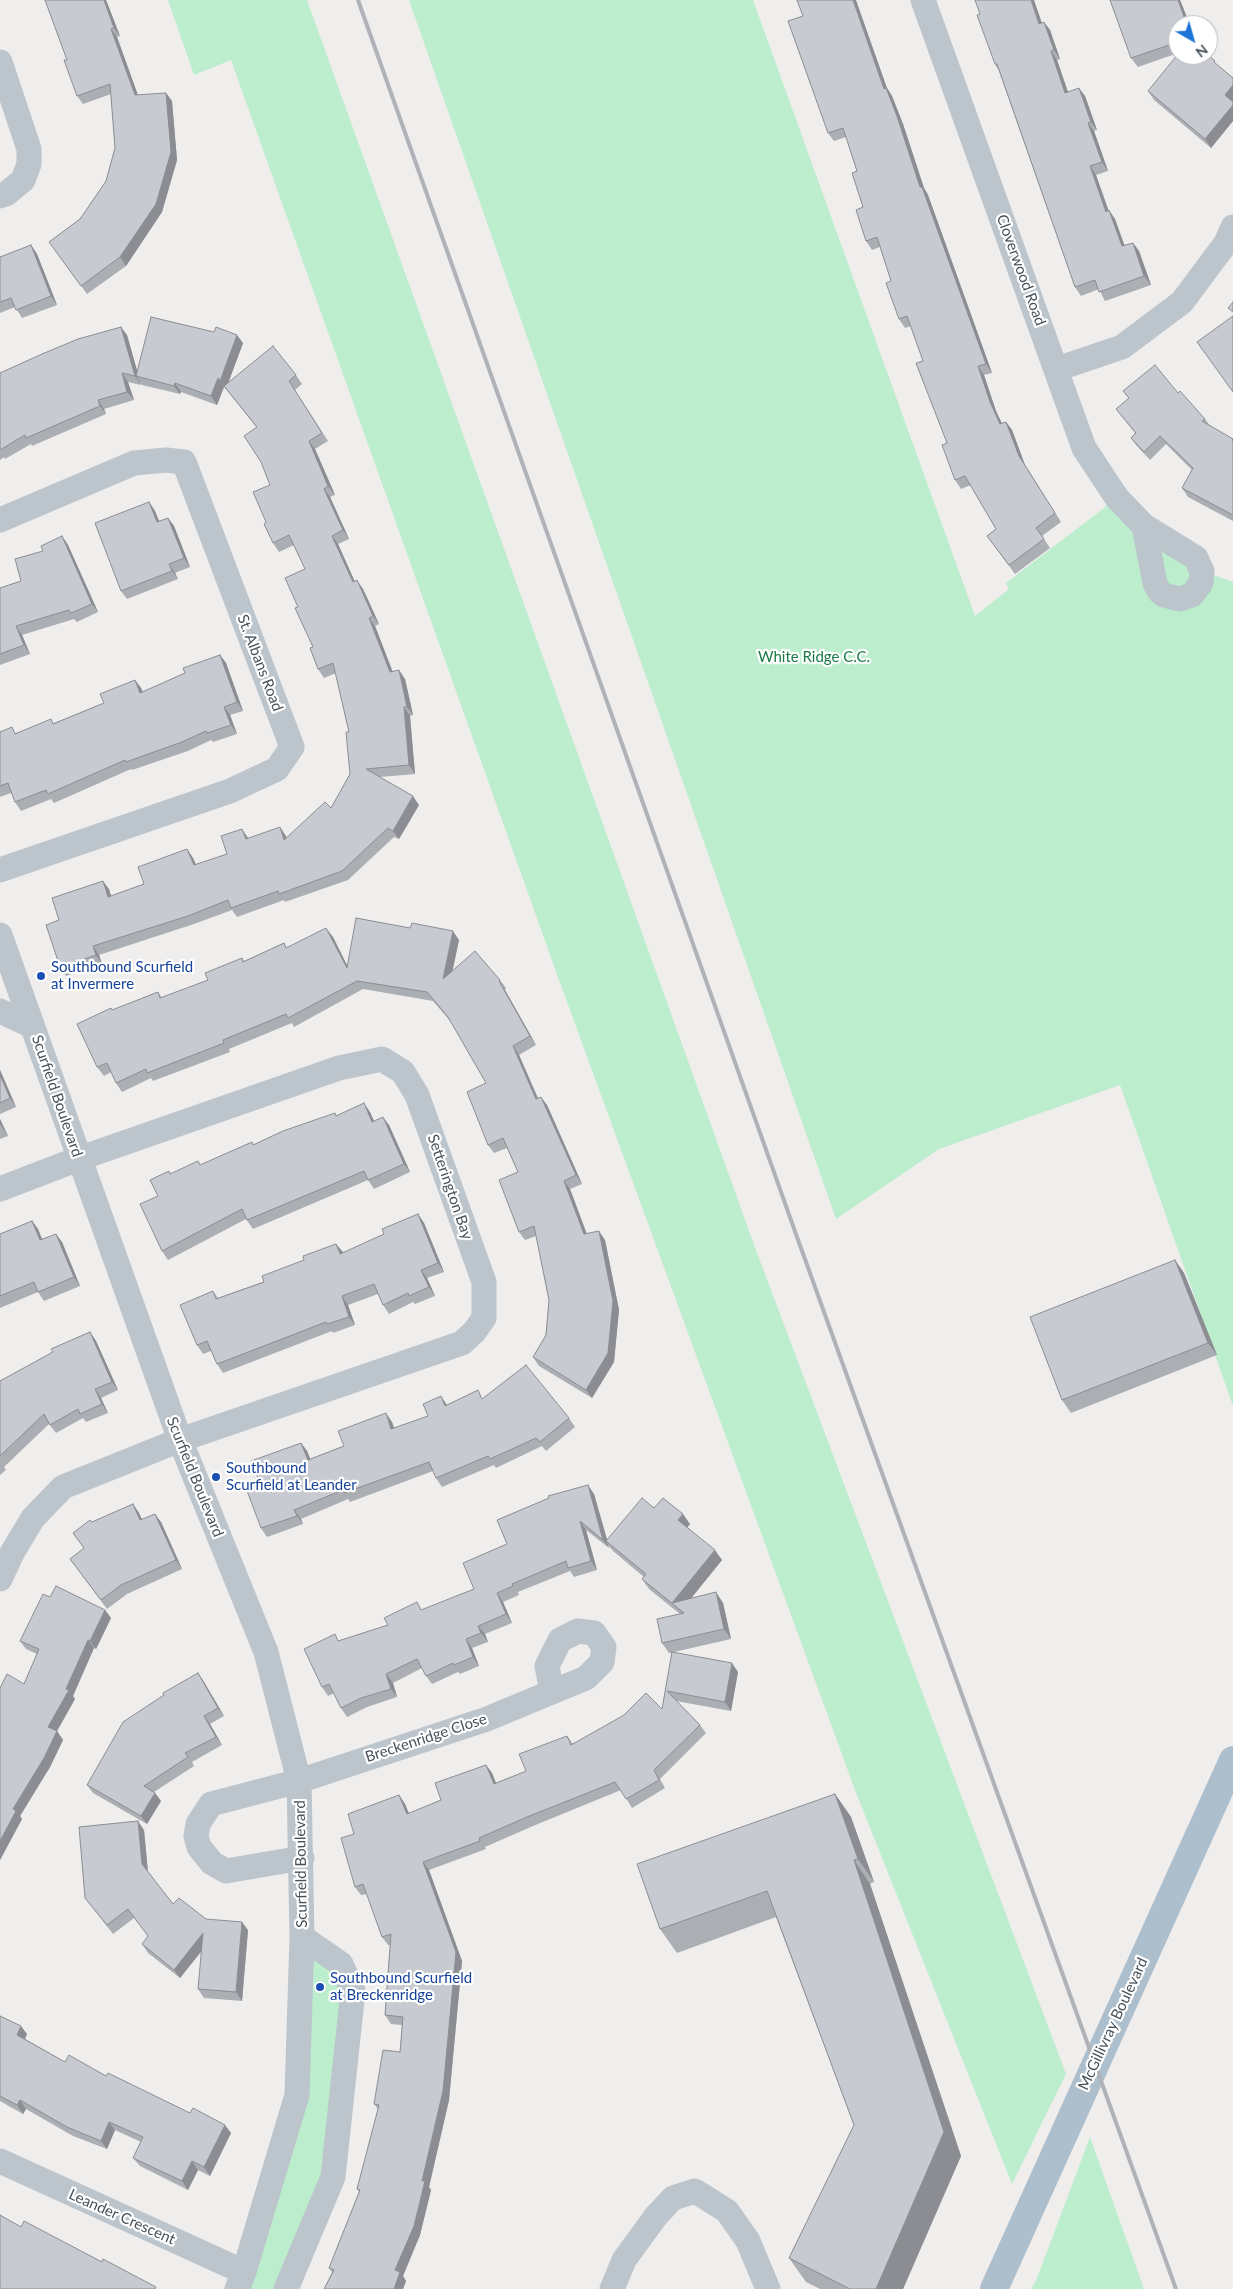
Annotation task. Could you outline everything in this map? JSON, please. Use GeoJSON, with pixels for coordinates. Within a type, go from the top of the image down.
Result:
{"type":"FeatureCollection","features":[{"type":"Feature","properties":{"kind":"main road","name":"McGillivray Boulevard"},"geometry":{"type":"LineString","coordinates":[[994,2289],[1233,1760]]}},
{"type":"Feature","properties":{"kind":"street","name":"Cloverwood Road"},"geometry":{"type":"LineString","coordinates":[[924,0],[1084,448],[1117,498],[1144,526]]}},
{"type":"Feature","properties":{"kind":"street"},"geometry":{"type":"LineString","coordinates":[[0,62],[29,149],[29,164],[23,180],[6,194],[0,196]]}},
{"type":"Feature","properties":{"kind":"street"},"geometry":{"type":"LineString","coordinates":[[1057,369],[1122,347],[1182,302],[1226,244],[1233,227]]}},
{"type":"Feature","properties":{"kind":"street","name":"St. Albans Road"},"geometry":{"type":"LineString","coordinates":[[0,520],[134,463],[166,460],[184,462],[292,747],[277,768],[230,791],[0,870]]}},
{"type":"Feature","properties":{"kind":"street","name":"Scurfield Boulevard"},"geometry":{"type":"LineString","coordinates":[[0,935],[180,1440],[266,1652],[299,1781],[302,1858],[302,1937],[297,2095],[240,2280]]}},
{"type":"Feature","properties":{"kind":"street","name":"Scurfield Boulevard"},"geometry":{"type":"LineString","coordinates":[[0,1011],[32,1026]]}},
{"type":"Feature","properties":{"kind":"street","name":"Setterington Bay"},"geometry":{"type":"LineString","coordinates":[[0,1189],[78,1158],[339,1068],[382,1059],[403,1072],[417,1095],[484,1282],[484,1318],[474,1332],[462,1343],[180,1440]]}},
{"type":"Feature","properties":{"kind":"street"},"geometry":{"type":"LineString","coordinates":[[0,1579],[12,1553],[33,1518],[63,1487],[180,1440]]}},
{"type":"Feature","properties":{"kind":"street","name":"Breckenridge Close"},"geometry":{"type":"LineString","coordinates":[[302,1858],[226,1871],[212,1864],[205,1856],[196,1836],[198,1824],[212,1804],[299,1781],[487,1719],[552,1692]]}},
{"type":"Feature","properties":{"kind":"street","name":"Scurfield Boulevard"},"geometry":{"type":"LineString","coordinates":[[286,2289],[333,2177],[353,1991],[341,1964],[302,1937]]}},
{"type":"Feature","properties":{"kind":"street","name":"Leander Crescent"},"geometry":{"type":"LineString","coordinates":[[0,2161],[240,2280]]}},
{"type":"Feature","properties":{"kind":"street"},"geometry":{"type":"LineString","coordinates":[[612,2289],[624,2260],[656,2216],[672,2198],[695,2190],[726,2211],[732,2218],[748,2240],[768,2289]]}},
{"type":"Feature","properties":{"kind":"green space"},"geometry":{"type":"Polygon","coordinates":[[[168,0],[307,0],[757,1253],[1066,2074],[1012,2184],[855,1790],[559,980],[231,60],[194,75],[168,0]]]}},
{"type":"Feature","properties":{"kind":"green space","name":"White Ridge C.C."},"geometry":{"type":"Polygon","coordinates":[[[409,0],[753,0],[975,616],[1009,589],[1006,583],[1117,498],[1202,571],[1233,582],[1233,1406],[1120,1085],[939,1149],[836,1219],[409,0]]]}},
{"type":"Feature","properties":{"kind":"green space"},"geometry":{"type":"Polygon","coordinates":[[[302,1937],[353,1991],[333,2177],[286,2289],[237,2289],[297,2095],[302,1937]]]}},
{"type":"Feature","properties":{"kind":"green space"},"geometry":{"type":"Polygon","coordinates":[[[1090,2137],[1144,2289],[1031,2289],[1037,2278],[1090,2137]]]}},
{"type":"Feature","properties":{"kind":"building"},"geometry":{"type":"Polygon","coordinates":[[[45,0],[104,0],[114,28],[111,29],[135,95],[166,93],[171,152],[156,204],[120,257],[81,286],[49,242],[80,219],[106,181],[115,148],[110,84],[77,96],[64,60],[67,60],[45,0]]]}},
{"type":"Feature","properties":{"kind":"building"},"geometry":{"type":"Polygon","coordinates":[[[797,0],[853,0],[884,89],[886,88],[897,116],[920,187],[922,187],[986,364],[978,366],[990,402],[1000,424],[1006,422],[1019,456],[1055,513],[1036,528],[1044,539],[1009,565],[987,536],[996,529],[965,476],[955,480],[942,445],[947,443],[916,363],[923,361],[907,316],[899,319],[886,283],[891,281],[877,237],[866,241],[856,210],[863,207],[852,173],[857,171],[843,128],[828,133],[788,21],[803,16],[797,0]]]}},
{"type":"Feature","properties":{"kind":"building"},"geometry":{"type":"Polygon","coordinates":[[[975,0],[1031,0],[1039,24],[1044,22],[1054,50],[1051,51],[1065,93],[1079,88],[1091,122],[1088,123],[1102,162],[1090,166],[1106,212],[1109,210],[1122,246],[1133,243],[1144,276],[1099,292],[1095,280],[1075,287],[997,64],[995,64],[977,15],[980,14],[975,0]]]}},
{"type":"Feature","properties":{"kind":"building"},"geometry":{"type":"Polygon","coordinates":[[[1110,0],[1178,0],[1183,15],[1168,15],[1168,45],[1131,58],[1110,0]]]}},
{"type":"Feature","properties":{"kind":"building"},"geometry":{"type":"Polygon","coordinates":[[[1169,65],[1218,65],[1233,78],[1233,85],[1225,95],[1233,102],[1233,105],[1205,139],[1148,91],[1169,65]]]}},
{"type":"Feature","properties":{"kind":"building"},"geometry":{"type":"Polygon","coordinates":[[[31,245],[51,296],[16,310],[11,298],[0,302],[0,257],[31,245]]]}},
{"type":"Feature","properties":{"kind":"building"},"geometry":{"type":"Polygon","coordinates":[[[1233,302],[1233,312],[1228,308],[1233,302]]]}},
{"type":"Feature","properties":{"kind":"building"},"geometry":{"type":"Polygon","coordinates":[[[1233,316],[1233,392],[1197,342],[1233,316]]]}},
{"type":"Feature","properties":{"kind":"building"},"geometry":{"type":"Polygon","coordinates":[[[151,317],[214,332],[216,327],[237,335],[220,381],[218,378],[211,396],[175,383],[174,386],[136,376],[151,317]]]}},
{"type":"Feature","properties":{"kind":"building"},"geometry":{"type":"Polygon","coordinates":[[[121,327],[135,376],[122,373],[127,392],[98,400],[100,406],[26,438],[25,435],[0,450],[0,373],[78,339],[121,327]]]}},
{"type":"Feature","properties":{"kind":"building"},"geometry":{"type":"Polygon","coordinates":[[[273,346],[296,375],[289,381],[322,433],[309,441],[328,486],[324,489],[343,530],[332,536],[353,582],[357,580],[373,616],[369,618],[390,672],[399,670],[407,707],[404,707],[409,765],[366,769],[413,796],[393,831],[388,828],[342,871],[279,894],[278,891],[231,908],[228,900],[188,916],[93,946],[96,955],[60,967],[46,925],[59,920],[52,898],[103,881],[108,897],[144,884],[138,867],[187,849],[194,865],[227,854],[221,836],[242,829],[246,839],[280,827],[284,840],[325,802],[331,808],[350,774],[346,732],[349,732],[333,663],[318,669],[310,648],[313,647],[295,608],[298,607],[285,578],[305,569],[289,535],[273,543],[264,524],[266,522],[253,492],[270,485],[261,462],[244,436],[257,427],[224,386],[273,346]]]}},
{"type":"Feature","properties":{"kind":"building"},"geometry":{"type":"Polygon","coordinates":[[[1155,365],[1178,393],[1180,391],[1205,419],[1202,421],[1233,439],[1233,515],[1182,488],[1193,468],[1160,436],[1144,452],[1131,438],[1136,433],[1116,409],[1129,398],[1123,391],[1155,365]]]}},
{"type":"Feature","properties":{"kind":"building"},"geometry":{"type":"Polygon","coordinates":[[[149,502],[157,522],[168,518],[184,558],[169,564],[172,571],[121,591],[95,523],[149,502]]]}},
{"type":"Feature","properties":{"kind":"building"},"geometry":{"type":"Polygon","coordinates":[[[62,536],[92,604],[71,613],[69,610],[16,626],[24,645],[0,654],[0,588],[21,581],[15,559],[43,551],[41,546],[62,536]]]}},
{"type":"Feature","properties":{"kind":"building"},"geometry":{"type":"Polygon","coordinates":[[[220,655],[237,702],[224,707],[231,725],[207,733],[206,731],[182,742],[126,762],[125,760],[48,794],[46,790],[15,802],[8,783],[0,786],[0,732],[12,727],[15,734],[51,719],[53,724],[104,703],[100,694],[135,680],[140,693],[185,673],[183,668],[220,655]]]}},
{"type":"Feature","properties":{"kind":"building"},"geometry":{"type":"Polygon","coordinates":[[[356,918],[410,928],[412,923],[453,931],[443,979],[475,951],[500,980],[530,1036],[513,1046],[536,1099],[541,1097],[576,1175],[564,1181],[584,1234],[599,1231],[613,1301],[608,1353],[586,1390],[533,1357],[546,1335],[549,1300],[534,1226],[519,1232],[499,1180],[518,1172],[503,1138],[488,1145],[467,1092],[486,1083],[448,1017],[427,992],[357,981],[288,1018],[286,1014],[223,1040],[224,1043],[147,1073],[146,1069],[116,1083],[107,1063],[97,1067],[77,1024],[111,1008],[112,1010],[158,992],[160,998],[208,980],[205,973],[242,958],[243,962],[284,943],[286,948],[326,928],[347,968],[356,918]]]}},
{"type":"Feature","properties":{"kind":"building"},"geometry":{"type":"Polygon","coordinates":[[[0,1075],[10,1098],[0,1103],[0,1075]]]}},
{"type":"Feature","properties":{"kind":"building"},"geometry":{"type":"Polygon","coordinates":[[[364,1103],[372,1122],[383,1117],[404,1164],[368,1180],[364,1171],[247,1220],[242,1209],[162,1251],[140,1204],[158,1196],[150,1180],[169,1171],[170,1174],[198,1161],[200,1165],[252,1142],[253,1145],[283,1131],[335,1113],[336,1116],[364,1103]]]}},
{"type":"Feature","properties":{"kind":"building"},"geometry":{"type":"Polygon","coordinates":[[[418,1214],[438,1263],[421,1270],[429,1287],[409,1296],[408,1293],[383,1305],[374,1284],[342,1296],[349,1317],[327,1324],[326,1322],[217,1364],[207,1341],[197,1345],[180,1305],[213,1291],[216,1299],[264,1282],[262,1276],[304,1260],[303,1256],[336,1244],[340,1254],[384,1234],[382,1229],[418,1214]]]}},
{"type":"Feature","properties":{"kind":"building"},"geometry":{"type":"Polygon","coordinates":[[[32,1221],[40,1240],[56,1234],[74,1277],[38,1292],[34,1282],[0,1296],[0,1234],[32,1221]]]}},
{"type":"Feature","properties":{"kind":"building"},"geometry":{"type":"Polygon","coordinates":[[[1175,1260],[1208,1343],[1062,1400],[1030,1317],[1175,1260]]]}},
{"type":"Feature","properties":{"kind":"building"},"geometry":{"type":"Polygon","coordinates":[[[90,1332],[112,1382],[95,1389],[102,1404],[80,1414],[78,1409],[50,1425],[44,1414],[0,1456],[0,1381],[53,1352],[51,1349],[90,1332]]]}},
{"type":"Feature","properties":{"kind":"building"},"geometry":{"type":"Polygon","coordinates":[[[526,1365],[569,1418],[540,1442],[536,1438],[490,1459],[488,1456],[436,1478],[429,1462],[344,1493],[343,1490],[294,1510],[297,1516],[261,1528],[246,1488],[260,1483],[251,1461],[301,1443],[308,1460],[344,1446],[338,1431],[386,1413],[391,1429],[428,1416],[423,1404],[441,1396],[445,1406],[478,1390],[482,1399],[526,1365]]]}},
{"type":"Feature","properties":{"kind":"building"},"geometry":{"type":"Polygon","coordinates":[[[588,1485],[603,1540],[580,1521],[591,1561],[568,1568],[566,1561],[512,1584],[513,1586],[497,1593],[506,1614],[478,1626],[481,1633],[466,1639],[473,1657],[454,1665],[453,1663],[426,1676],[417,1659],[386,1674],[391,1689],[361,1698],[341,1708],[329,1684],[322,1687],[304,1649],[335,1634],[338,1641],[388,1625],[384,1618],[417,1602],[421,1610],[474,1589],[463,1563],[507,1544],[497,1520],[549,1498],[548,1496],[588,1485]]]}},
{"type":"Feature","properties":{"kind":"building"},"geometry":{"type":"Polygon","coordinates":[[[642,1498],[654,1508],[663,1498],[683,1514],[678,1520],[715,1550],[672,1603],[716,1592],[724,1629],[662,1643],[657,1619],[684,1613],[642,1579],[646,1574],[606,1541],[642,1498]]]}},
{"type":"Feature","properties":{"kind":"building"},"geometry":{"type":"Polygon","coordinates":[[[133,1504],[140,1520],[155,1514],[176,1560],[121,1585],[101,1600],[70,1559],[84,1548],[73,1533],[90,1520],[92,1522],[133,1504]]]}},
{"type":"Feature","properties":{"kind":"building"},"geometry":{"type":"Polygon","coordinates":[[[56,1586],[105,1610],[90,1641],[88,1640],[66,1689],[69,1690],[48,1727],[57,1731],[44,1758],[13,1809],[16,1811],[0,1841],[0,1688],[7,1674],[24,1684],[39,1649],[20,1641],[43,1594],[50,1597],[56,1586]]]}},
{"type":"Feature","properties":{"kind":"building"},"geometry":{"type":"Polygon","coordinates":[[[672,1652],[732,1663],[725,1702],[667,1691],[700,1725],[654,1770],[659,1780],[626,1799],[615,1782],[527,1817],[479,1838],[480,1841],[423,1862],[456,1952],[443,2091],[422,2181],[425,2181],[414,2226],[395,2270],[400,2272],[394,2289],[324,2289],[334,2270],[329,2268],[360,2190],[357,2189],[379,2105],[374,2104],[383,2050],[400,2052],[403,2017],[385,2015],[391,1934],[382,1937],[363,1884],[355,1887],[341,1838],[354,1834],[348,1814],[399,1795],[407,1814],[441,1800],[435,1783],[486,1765],[494,1784],[526,1771],[519,1754],[567,1736],[571,1745],[624,1715],[646,1693],[662,1709],[672,1652]]]}},
{"type":"Feature","properties":{"kind":"building"},"geometry":{"type":"Polygon","coordinates":[[[198,1673],[218,1708],[204,1716],[216,1737],[185,1753],[188,1757],[144,1786],[155,1793],[141,1816],[87,1785],[123,1722],[164,1695],[163,1693],[198,1673]]]}},
{"type":"Feature","properties":{"kind":"building"},"geometry":{"type":"Polygon","coordinates":[[[835,1794],[858,1859],[854,1860],[944,2132],[876,2289],[850,2289],[789,2258],[854,2125],[767,1891],[660,1929],[637,1864],[835,1794]]]}},
{"type":"Feature","properties":{"kind":"building"},"geometry":{"type":"Polygon","coordinates":[[[138,1821],[142,1864],[173,1904],[179,1898],[206,1919],[242,1922],[236,1992],[198,1989],[203,1933],[174,1970],[142,1944],[148,1936],[128,1909],[107,1925],[85,1898],[79,1827],[138,1821]]]}},
{"type":"Feature","properties":{"kind":"building"},"geometry":{"type":"Polygon","coordinates":[[[0,2016],[21,2026],[17,2035],[65,2062],[69,2055],[106,2076],[108,2073],[190,2113],[193,2108],[225,2125],[204,2167],[192,2161],[182,2181],[133,2158],[143,2137],[109,2122],[101,2141],[67,2127],[20,2100],[17,2105],[0,2096],[0,2016]]]}},
{"type":"Feature","properties":{"kind":"building"},"geometry":{"type":"Polygon","coordinates":[[[0,2215],[21,2227],[24,2221],[102,2262],[103,2259],[156,2287],[155,2289],[2,2289],[0,2288],[0,2215]]]}},
{"type":"Feature","properties":{"kind":"railway"},"geometry":{"type":"LineString","coordinates":[[358,0],[797,1237],[1176,2289]]}},
{"type":"Feature","properties":{"kind":"place","name":"Southbound Scurfield at Invermere"},"geometry":{"type":"Point","coordinates":[41,976]}},
{"type":"Feature","properties":{"kind":"place","name":"Southbound Scurfield at Leander"},"geometry":{"type":"Point","coordinates":[216,1477]}},
{"type":"Feature","properties":{"kind":"place","name":"Southbound Scurfield at Breckenridge"},"geometry":{"type":"Point","coordinates":[320,1987]}}]}
